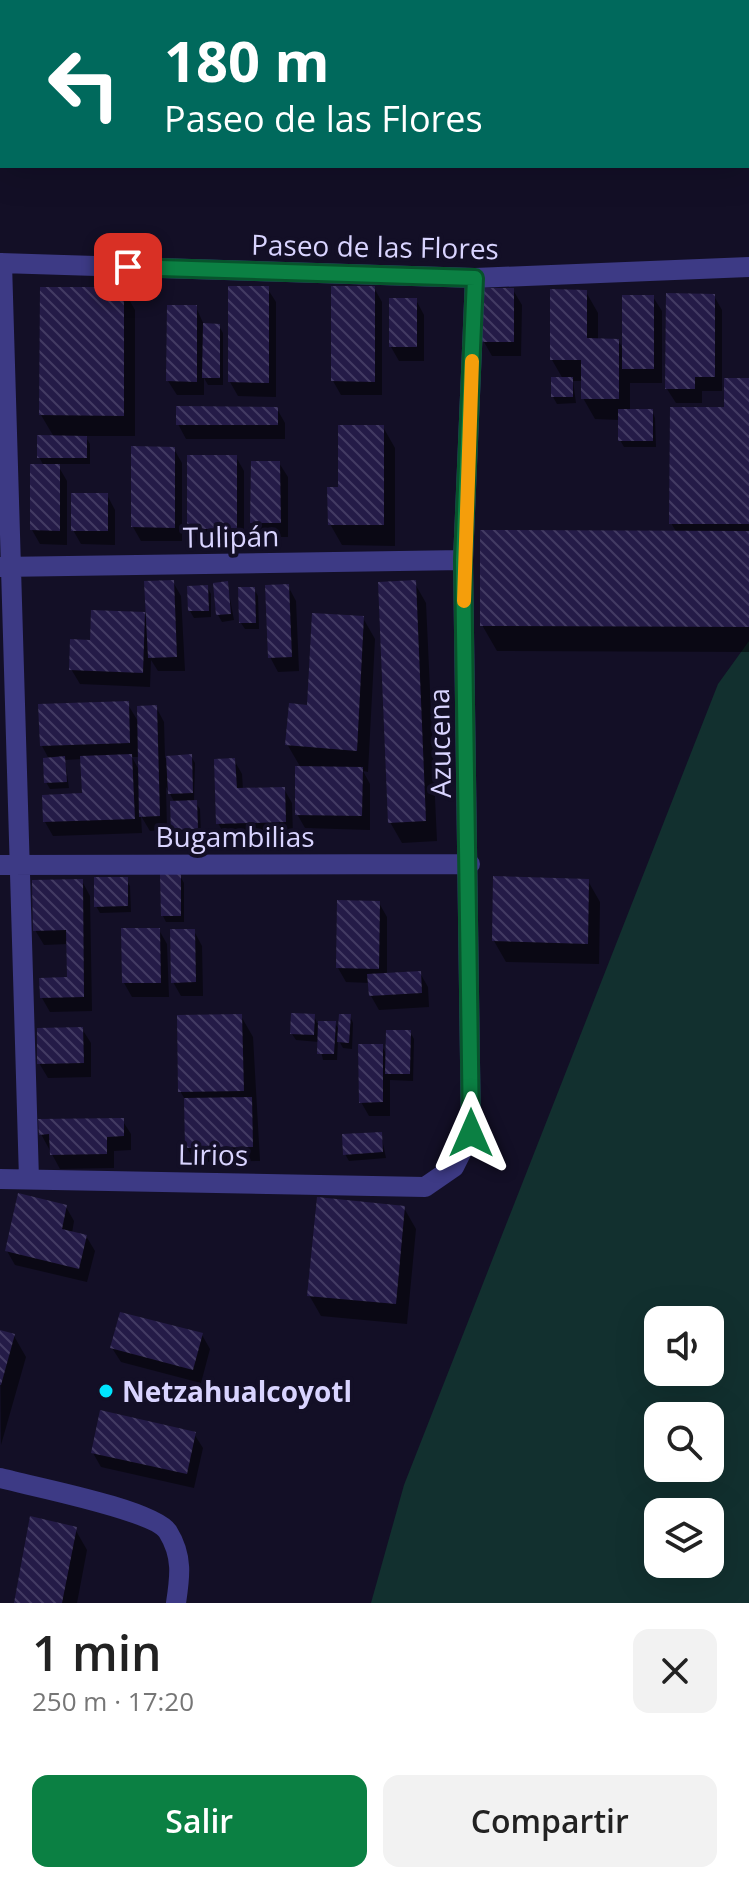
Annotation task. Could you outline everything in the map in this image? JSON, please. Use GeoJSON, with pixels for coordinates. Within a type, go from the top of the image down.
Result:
{"type":"FeatureCollection","features":[{"type":"Feature","properties":{"kind":"street","name":"Paseo de las Flores"},"geometry":{"type":"LineString","coordinates":[[1,263],[475,278],[749,267]]}},
{"type":"Feature","properties":{"kind":"street"},"geometry":{"type":"LineString","coordinates":[[1,263],[10,864],[29,1179]]}},
{"type":"Feature","properties":{"kind":"street","name":"Azucena"},"geometry":{"type":"LineString","coordinates":[[425,1187],[454,1167],[471,1133],[470,864],[463,560],[475,278]]}},
{"type":"Feature","properties":{"kind":"street","name":"Tulipán"},"geometry":{"type":"LineString","coordinates":[[6,567],[463,560]]}},
{"type":"Feature","properties":{"kind":"street","name":"Bugambilias"},"geometry":{"type":"LineString","coordinates":[[10,864],[470,864]]}},
{"type":"Feature","properties":{"kind":"street","name":"Lirios"},"geometry":{"type":"LineString","coordinates":[[0,1179],[425,1187]]}},
{"type":"Feature","properties":{"kind":"street"},"geometry":{"type":"LineString","coordinates":[[0,1478],[136,1513],[167,1529],[181,1563],[176,1603]]}},
{"type":"Feature","properties":{"kind":"green space"},"geometry":{"type":"Polygon","coordinates":[[[749,641],[749,1603],[371,1603],[404,1485],[718,684],[749,641]]]}},
{"type":"Feature","properties":{"kind":"building"},"geometry":{"type":"Polygon","coordinates":[[[228,286],[269,286],[269,383],[228,382],[228,286]]]}},
{"type":"Feature","properties":{"kind":"building"},"geometry":{"type":"Polygon","coordinates":[[[331,286],[375,286],[375,382],[331,381],[331,286]]]}},
{"type":"Feature","properties":{"kind":"building"},"geometry":{"type":"Polygon","coordinates":[[[40,287],[124,287],[124,416],[39,415],[40,287]]]}},
{"type":"Feature","properties":{"kind":"building"},"geometry":{"type":"Polygon","coordinates":[[[482,288],[514,288],[514,342],[482,342],[482,288]]]}},
{"type":"Feature","properties":{"kind":"building"},"geometry":{"type":"Polygon","coordinates":[[[550,289],[587,290],[587,338],[619,339],[619,399],[581,399],[581,360],[550,360],[550,289]]]}},
{"type":"Feature","properties":{"kind":"building"},"geometry":{"type":"Polygon","coordinates":[[[666,293],[715,294],[715,377],[695,377],[695,389],[665,389],[666,293]]]}},
{"type":"Feature","properties":{"kind":"building"},"geometry":{"type":"Polygon","coordinates":[[[622,295],[654,295],[654,369],[622,369],[622,295]]]}},
{"type":"Feature","properties":{"kind":"building"},"geometry":{"type":"Polygon","coordinates":[[[389,298],[417,298],[417,347],[389,347],[389,298]]]}},
{"type":"Feature","properties":{"kind":"building"},"geometry":{"type":"Polygon","coordinates":[[[167,305],[197,305],[197,382],[166,381],[167,305]]]}},
{"type":"Feature","properties":{"kind":"building"},"geometry":{"type":"Polygon","coordinates":[[[203,323],[220,324],[220,378],[202,378],[203,323]]]}},
{"type":"Feature","properties":{"kind":"building"},"geometry":{"type":"Polygon","coordinates":[[[551,377],[573,377],[573,397],[551,397],[551,377]]]}},
{"type":"Feature","properties":{"kind":"building"},"geometry":{"type":"Polygon","coordinates":[[[724,378],[749,378],[749,524],[669,524],[670,407],[724,407],[724,378]]]}},
{"type":"Feature","properties":{"kind":"building"},"geometry":{"type":"Polygon","coordinates":[[[176,406],[278,407],[278,425],[176,425],[176,406]]]}},
{"type":"Feature","properties":{"kind":"building"},"geometry":{"type":"Polygon","coordinates":[[[618,409],[653,409],[653,441],[618,441],[618,409]]]}},
{"type":"Feature","properties":{"kind":"building"},"geometry":{"type":"Polygon","coordinates":[[[338,425],[384,425],[384,525],[328,525],[327,487],[338,487],[338,425]]]}},
{"type":"Feature","properties":{"kind":"building"},"geometry":{"type":"Polygon","coordinates":[[[37,435],[87,436],[87,458],[37,458],[37,435]]]}},
{"type":"Feature","properties":{"kind":"building"},"geometry":{"type":"Polygon","coordinates":[[[131,446],[175,447],[175,528],[131,527],[131,446]]]}},
{"type":"Feature","properties":{"kind":"building"},"geometry":{"type":"Polygon","coordinates":[[[187,455],[237,455],[237,529],[187,529],[187,455]]]}},
{"type":"Feature","properties":{"kind":"building"},"geometry":{"type":"Polygon","coordinates":[[[251,461],[280,461],[281,523],[250,523],[251,461]]]}},
{"type":"Feature","properties":{"kind":"building"},"geometry":{"type":"Polygon","coordinates":[[[30,464],[60,464],[60,531],[30,530],[30,464]]]}},
{"type":"Feature","properties":{"kind":"building"},"geometry":{"type":"Polygon","coordinates":[[[71,493],[108,493],[108,531],[71,531],[71,493]]]}},
{"type":"Feature","properties":{"kind":"building"},"geometry":{"type":"Polygon","coordinates":[[[480,530],[749,531],[749,627],[480,626],[480,530]]]}},
{"type":"Feature","properties":{"kind":"building"},"geometry":{"type":"Polygon","coordinates":[[[174,580],[177,657],[148,658],[144,581],[174,580]]]}},
{"type":"Feature","properties":{"kind":"building"},"geometry":{"type":"Polygon","coordinates":[[[416,580],[426,821],[388,823],[378,582],[416,580]]]}},
{"type":"Feature","properties":{"kind":"building"},"geometry":{"type":"Polygon","coordinates":[[[228,581],[231,614],[216,615],[213,583],[228,581]]]}},
{"type":"Feature","properties":{"kind":"building"},"geometry":{"type":"Polygon","coordinates":[[[289,584],[292,657],[268,658],[265,585],[289,584]]]}},
{"type":"Feature","properties":{"kind":"building"},"geometry":{"type":"Polygon","coordinates":[[[208,585],[209,611],[188,611],[187,586],[208,585]]]}},
{"type":"Feature","properties":{"kind":"building"},"geometry":{"type":"Polygon","coordinates":[[[238,587],[255,587],[256,623],[239,623],[238,587]]]}},
{"type":"Feature","properties":{"kind":"building"},"geometry":{"type":"Polygon","coordinates":[[[91,610],[145,612],[143,673],[69,670],[70,639],[90,640],[91,610]]]}},
{"type":"Feature","properties":{"kind":"building"},"geometry":{"type":"Polygon","coordinates":[[[312,613],[364,616],[357,751],[285,745],[289,703],[307,705],[312,613]]]}},
{"type":"Feature","properties":{"kind":"building"},"geometry":{"type":"Polygon","coordinates":[[[129,701],[130,743],[40,746],[38,704],[129,701]]]}},
{"type":"Feature","properties":{"kind":"building"},"geometry":{"type":"Polygon","coordinates":[[[157,705],[160,816],[139,817],[137,706],[157,705]]]}},
{"type":"Feature","properties":{"kind":"building"},"geometry":{"type":"Polygon","coordinates":[[[132,754],[135,819],[43,822],[42,795],[82,793],[80,756],[132,754]]]}},
{"type":"Feature","properties":{"kind":"building"},"geometry":{"type":"Polygon","coordinates":[[[192,754],[193,793],[168,794],[166,756],[192,754]]]}},
{"type":"Feature","properties":{"kind":"building"},"geometry":{"type":"Polygon","coordinates":[[[65,756],[67,782],[44,783],[43,758],[65,756]]]}},
{"type":"Feature","properties":{"kind":"building"},"geometry":{"type":"Polygon","coordinates":[[[235,758],[237,788],[285,787],[286,822],[216,824],[214,759],[235,758]]]}},
{"type":"Feature","properties":{"kind":"building"},"geometry":{"type":"Polygon","coordinates":[[[295,766],[363,767],[362,816],[295,815],[295,766]]]}},
{"type":"Feature","properties":{"kind":"building"},"geometry":{"type":"Polygon","coordinates":[[[197,800],[198,829],[171,830],[170,801],[197,800]]]}},
{"type":"Feature","properties":{"kind":"building"},"geometry":{"type":"Polygon","coordinates":[[[160,874],[181,874],[181,916],[161,916],[160,874]]]}},
{"type":"Feature","properties":{"kind":"building"},"geometry":{"type":"Polygon","coordinates":[[[493,876],[589,879],[588,944],[492,941],[493,876]]]}},
{"type":"Feature","properties":{"kind":"building"},"geometry":{"type":"Polygon","coordinates":[[[94,877],[128,877],[128,906],[94,907],[94,877]]]}},
{"type":"Feature","properties":{"kind":"building"},"geometry":{"type":"Polygon","coordinates":[[[83,879],[84,997],[40,998],[39,978],[67,977],[66,930],[33,931],[32,880],[83,879]]]}},
{"type":"Feature","properties":{"kind":"building"},"geometry":{"type":"Polygon","coordinates":[[[337,900],[380,901],[379,969],[336,968],[337,900]]]}},
{"type":"Feature","properties":{"kind":"building"},"geometry":{"type":"Polygon","coordinates":[[[121,928],[160,928],[161,983],[122,983],[121,928]]]}},
{"type":"Feature","properties":{"kind":"building"},"geometry":{"type":"Polygon","coordinates":[[[170,929],[195,929],[196,982],[171,983],[170,929]]]}},
{"type":"Feature","properties":{"kind":"building"},"geometry":{"type":"Polygon","coordinates":[[[421,971],[422,993],[369,996],[367,974],[421,971]]]}},
{"type":"Feature","properties":{"kind":"building"},"geometry":{"type":"Polygon","coordinates":[[[291,1013],[315,1014],[314,1035],[290,1034],[291,1013]]]}},
{"type":"Feature","properties":{"kind":"building"},"geometry":{"type":"Polygon","coordinates":[[[242,1014],[244,1091],[178,1092],[177,1015],[242,1014]]]}},
{"type":"Feature","properties":{"kind":"building"},"geometry":{"type":"Polygon","coordinates":[[[339,1014],[351,1014],[349,1043],[337,1042],[339,1014]]]}},
{"type":"Feature","properties":{"kind":"building"},"geometry":{"type":"Polygon","coordinates":[[[318,1021],[336,1021],[334,1054],[317,1054],[318,1021]]]}},
{"type":"Feature","properties":{"kind":"building"},"geometry":{"type":"Polygon","coordinates":[[[83,1027],[84,1063],[37,1064],[37,1028],[83,1027]]]}},
{"type":"Feature","properties":{"kind":"building"},"geometry":{"type":"Polygon","coordinates":[[[386,1030],[411,1030],[410,1074],[385,1074],[386,1030]]]}},
{"type":"Feature","properties":{"kind":"building"},"geometry":{"type":"Polygon","coordinates":[[[358,1044],[383,1044],[383,1102],[359,1103],[358,1044]]]}},
{"type":"Feature","properties":{"kind":"building"},"geometry":{"type":"Polygon","coordinates":[[[252,1097],[253,1147],[185,1148],[184,1098],[252,1097]]]}},
{"type":"Feature","properties":{"kind":"building"},"geometry":{"type":"Polygon","coordinates":[[[124,1118],[124,1136],[107,1137],[107,1154],[50,1155],[49,1134],[39,1135],[38,1119],[124,1118]]]}},
{"type":"Feature","properties":{"kind":"building"},"geometry":{"type":"Polygon","coordinates":[[[382,1132],[383,1152],[343,1155],[342,1134],[382,1132]]]}},
{"type":"Feature","properties":{"kind":"building"},"geometry":{"type":"Polygon","coordinates":[[[18,1193],[67,1205],[62,1229],[87,1235],[79,1269],[5,1251],[18,1193]]]}},
{"type":"Feature","properties":{"kind":"building"},"geometry":{"type":"Polygon","coordinates":[[[317,1197],[405,1206],[396,1304],[307,1296],[317,1197]]]}},
{"type":"Feature","properties":{"kind":"building"},"geometry":{"type":"Polygon","coordinates":[[[120,1312],[203,1333],[193,1370],[110,1348],[120,1312]]]}},
{"type":"Feature","properties":{"kind":"building"},"geometry":{"type":"Polygon","coordinates":[[[0,1330],[15,1334],[1,1385],[0,1385],[0,1330]]]}},
{"type":"Feature","properties":{"kind":"building"},"geometry":{"type":"Polygon","coordinates":[[[100,1410],[196,1432],[187,1474],[91,1453],[100,1410]]]}},
{"type":"Feature","properties":{"kind":"building"},"geometry":{"type":"Polygon","coordinates":[[[30,1516],[77,1527],[62,1603],[14,1603],[30,1516]]]}},
{"type":"Feature","properties":{"kind":"slow traffic"},"geometry":{"type":"LineString","coordinates":[[464,601],[472,361]]}},
{"type":"Feature","properties":{"kind":"place","name":"Netzahualcoyotl"},"geometry":{"type":"Point","coordinates":[106,1391]}},
{"type":"Feature","properties":{"kind":"route"},"geometry":{"type":"LineString","coordinates":[[128,267],[475,278],[463,560],[470,864],[471,1133]]}}]}
